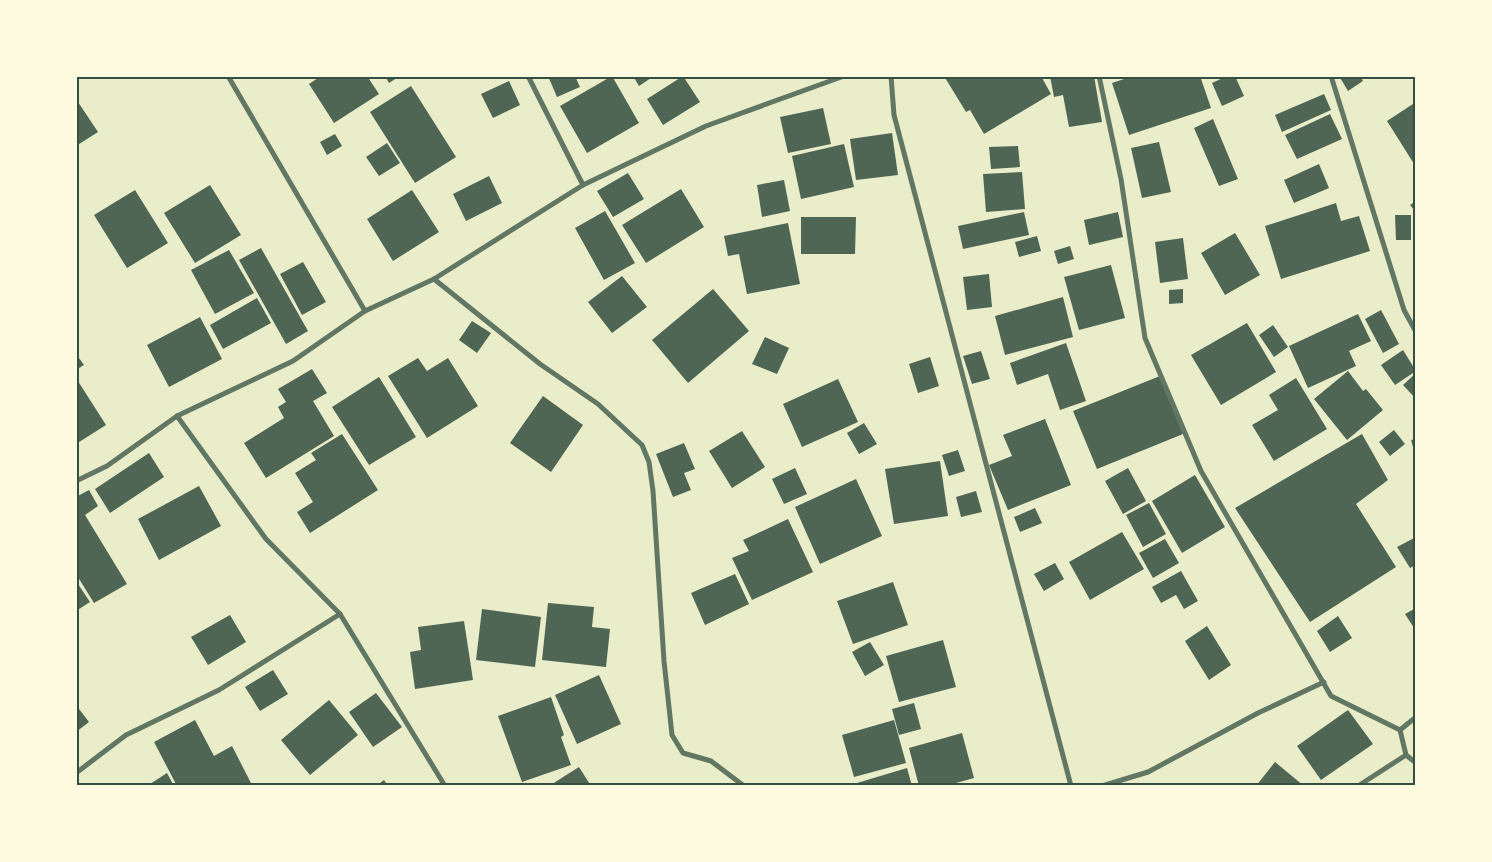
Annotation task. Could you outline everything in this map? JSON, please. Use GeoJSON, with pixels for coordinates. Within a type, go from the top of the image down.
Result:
{"type":"FeatureCollection","features":[{"type":"Feature","properties":{"kind":"street"},"geometry":{"type":"LineString","coordinates":[[228,76],[365,311]]}},
{"type":"Feature","properties":{"kind":"street"},"geometry":{"type":"LineString","coordinates":[[528,76],[583,185]]}},
{"type":"Feature","properties":{"kind":"street"},"geometry":{"type":"LineString","coordinates":[[76,481],[107,466],[177,416],[293,361],[365,311],[434,280],[583,185],[706,126],[844,76]]}},
{"type":"Feature","properties":{"kind":"street"},"geometry":{"type":"LineString","coordinates":[[891,76],[894,115],[1071,786]]}},
{"type":"Feature","properties":{"kind":"street"},"geometry":{"type":"LineString","coordinates":[[1099,76],[1122,179],[1145,338],[1201,471],[1332,696],[1400,730],[1406,755],[1416,764]]}},
{"type":"Feature","properties":{"kind":"street"},"geometry":{"type":"LineString","coordinates":[[1331,76],[1404,310],[1416,332]]}},
{"type":"Feature","properties":{"kind":"street"},"geometry":{"type":"LineString","coordinates":[[434,280],[540,364],[598,404],[642,445],[649,462],[653,491],[664,661],[672,735],[683,753],[711,761],[744,786]]}},
{"type":"Feature","properties":{"kind":"street"},"geometry":{"type":"LineString","coordinates":[[177,416],[266,539],[340,614],[445,786]]}},
{"type":"Feature","properties":{"kind":"street"},"geometry":{"type":"LineString","coordinates":[[76,772],[126,735],[219,690],[340,614]]}},
{"type":"Feature","properties":{"kind":"street"},"geometry":{"type":"LineString","coordinates":[[1102,786],[1148,772],[1258,713],[1324,682]]}},
{"type":"Feature","properties":{"kind":"street"},"geometry":{"type":"LineString","coordinates":[[1400,730],[1416,717]]}},
{"type":"Feature","properties":{"kind":"street"},"geometry":{"type":"LineString","coordinates":[[1358,786],[1406,755]]}},
{"type":"Feature","properties":{"kind":"building"},"geometry":{"type":"Polygon","coordinates":[[[321,76],[367,76],[379,94],[334,123],[309,84],[321,76]]]}},
{"type":"Feature","properties":{"kind":"building"},"geometry":{"type":"Polygon","coordinates":[[[385,76],[400,76],[389,83],[385,76]]]}},
{"type":"Feature","properties":{"kind":"building"},"geometry":{"type":"Polygon","coordinates":[[[548,76],[575,76],[580,87],[557,97],[548,76]]]}},
{"type":"Feature","properties":{"kind":"building"},"geometry":{"type":"Polygon","coordinates":[[[612,76],[639,123],[587,153],[560,106],[612,76]]]}},
{"type":"Feature","properties":{"kind":"building"},"geometry":{"type":"Polygon","coordinates":[[[633,76],[654,76],[639,86],[633,76]]]}},
{"type":"Feature","properties":{"kind":"building"},"geometry":{"type":"Polygon","coordinates":[[[683,76],[700,102],[663,125],[647,99],[683,76]]]}},
{"type":"Feature","properties":{"kind":"building"},"geometry":{"type":"Polygon","coordinates":[[[944,76],[1041,76],[1051,94],[984,134],[970,110],[966,112],[944,76]]]}},
{"type":"Feature","properties":{"kind":"building"},"geometry":{"type":"Polygon","coordinates":[[[1050,76],[1094,76],[1102,122],[1069,127],[1063,95],[1054,97],[1050,76]]]}},
{"type":"Feature","properties":{"kind":"building"},"geometry":{"type":"Polygon","coordinates":[[[1133,76],[1200,76],[1211,108],[1129,135],[1112,83],[1133,76]]]}},
{"type":"Feature","properties":{"kind":"building"},"geometry":{"type":"Polygon","coordinates":[[[1227,76],[1235,76],[1244,96],[1222,106],[1212,83],[1227,76]]]}},
{"type":"Feature","properties":{"kind":"building"},"geometry":{"type":"Polygon","coordinates":[[[1339,76],[1360,76],[1363,81],[1348,91],[1339,76]]]}},
{"type":"Feature","properties":{"kind":"building"},"geometry":{"type":"Polygon","coordinates":[[[509,81],[520,105],[493,118],[481,94],[509,81]]]}},
{"type":"Feature","properties":{"kind":"building"},"geometry":{"type":"Polygon","coordinates":[[[411,86],[456,157],[415,183],[370,112],[411,86]]]}},
{"type":"Feature","properties":{"kind":"building"},"geometry":{"type":"Polygon","coordinates":[[[1324,94],[1331,110],[1282,132],[1275,115],[1324,94]]]}},
{"type":"Feature","properties":{"kind":"building"},"geometry":{"type":"Polygon","coordinates":[[[76,99],[98,132],[76,146],[76,99]]]}},
{"type":"Feature","properties":{"kind":"building"},"geometry":{"type":"Polygon","coordinates":[[[1416,102],[1416,167],[1387,121],[1416,102]]]}},
{"type":"Feature","properties":{"kind":"building"},"geometry":{"type":"Polygon","coordinates":[[[823,108],[831,144],[788,153],[780,117],[823,108]]]}},
{"type":"Feature","properties":{"kind":"building"},"geometry":{"type":"Polygon","coordinates":[[[1330,114],[1342,139],[1297,159],[1285,135],[1330,114]]]}},
{"type":"Feature","properties":{"kind":"building"},"geometry":{"type":"Polygon","coordinates":[[[1213,119],[1238,179],[1219,186],[1194,128],[1213,119]]]}},
{"type":"Feature","properties":{"kind":"building"},"geometry":{"type":"Polygon","coordinates":[[[892,133],[898,175],[856,180],[850,139],[892,133]]]}},
{"type":"Feature","properties":{"kind":"building"},"geometry":{"type":"Polygon","coordinates":[[[335,134],[342,146],[327,155],[320,142],[335,134]]]}},
{"type":"Feature","properties":{"kind":"building"},"geometry":{"type":"Polygon","coordinates":[[[1159,142],[1171,192],[1142,198],[1131,148],[1159,142]]]}},
{"type":"Feature","properties":{"kind":"building"},"geometry":{"type":"Polygon","coordinates":[[[387,143],[400,163],[379,176],[366,157],[387,143]]]}},
{"type":"Feature","properties":{"kind":"building"},"geometry":{"type":"Polygon","coordinates":[[[844,144],[854,187],[801,199],[792,156],[844,144]]]}},
{"type":"Feature","properties":{"kind":"building"},"geometry":{"type":"Polygon","coordinates":[[[1018,146],[1020,167],[991,169],[989,147],[1018,146]]]}},
{"type":"Feature","properties":{"kind":"building"},"geometry":{"type":"Polygon","coordinates":[[[1319,164],[1329,188],[1294,203],[1284,180],[1319,164]]]}},
{"type":"Feature","properties":{"kind":"building"},"geometry":{"type":"Polygon","coordinates":[[[1022,172],[1025,209],[986,212],[983,174],[1022,172]]]}},
{"type":"Feature","properties":{"kind":"building"},"geometry":{"type":"Polygon","coordinates":[[[628,173],[644,199],[613,217],[597,191],[628,173]]]}},
{"type":"Feature","properties":{"kind":"building"},"geometry":{"type":"Polygon","coordinates":[[[489,176],[502,203],[466,221],[453,194],[489,176]]]}},
{"type":"Feature","properties":{"kind":"building"},"geometry":{"type":"Polygon","coordinates":[[[784,180],[790,211],[762,217],[757,185],[784,180]]]}},
{"type":"Feature","properties":{"kind":"building"},"geometry":{"type":"Polygon","coordinates":[[[210,185],[241,235],[195,263],[164,213],[210,185]]]}},
{"type":"Feature","properties":{"kind":"building"},"geometry":{"type":"Polygon","coordinates":[[[681,189],[704,227],[646,263],[622,225],[681,189]]]}},
{"type":"Feature","properties":{"kind":"building"},"geometry":{"type":"Polygon","coordinates":[[[135,190],[168,243],[127,268],[94,215],[135,190]]]}},
{"type":"Feature","properties":{"kind":"building"},"geometry":{"type":"Polygon","coordinates":[[[412,190],[439,232],[393,261],[367,219],[412,190]]]}},
{"type":"Feature","properties":{"kind":"building"},"geometry":{"type":"Polygon","coordinates":[[[1416,201],[1416,212],[1410,205],[1416,201]]]}},
{"type":"Feature","properties":{"kind":"building"},"geometry":{"type":"Polygon","coordinates":[[[1336,203],[1341,221],[1359,216],[1370,251],[1281,279],[1265,226],[1336,203]]]}},
{"type":"Feature","properties":{"kind":"building"},"geometry":{"type":"Polygon","coordinates":[[[605,211],[635,263],[604,280],[575,228],[605,211]]]}},
{"type":"Feature","properties":{"kind":"building"},"geometry":{"type":"Polygon","coordinates":[[[1024,212],[1029,235],[963,249],[958,226],[1024,212]]]}},
{"type":"Feature","properties":{"kind":"building"},"geometry":{"type":"Polygon","coordinates":[[[1118,212],[1123,237],[1089,245],[1084,220],[1118,212]]]}},
{"type":"Feature","properties":{"kind":"building"},"geometry":{"type":"Polygon","coordinates":[[[1395,215],[1411,215],[1411,240],[1396,240],[1395,215]]]}},
{"type":"Feature","properties":{"kind":"building"},"geometry":{"type":"Polygon","coordinates":[[[801,217],[856,217],[855,254],[801,254],[801,217]]]}},
{"type":"Feature","properties":{"kind":"building"},"geometry":{"type":"Polygon","coordinates":[[[788,223],[800,284],[747,294],[739,254],[728,256],[724,236],[788,223]]]}},
{"type":"Feature","properties":{"kind":"building"},"geometry":{"type":"Polygon","coordinates":[[[1235,233],[1260,275],[1225,295],[1201,253],[1235,233]]]}},
{"type":"Feature","properties":{"kind":"building"},"geometry":{"type":"Polygon","coordinates":[[[1037,236],[1041,251],[1019,257],[1015,242],[1037,236]]]}},
{"type":"Feature","properties":{"kind":"building"},"geometry":{"type":"Polygon","coordinates":[[[1183,238],[1188,279],[1160,283],[1155,242],[1183,238]]]}},
{"type":"Feature","properties":{"kind":"building"},"geometry":{"type":"Polygon","coordinates":[[[1070,246],[1074,259],[1058,264],[1054,251],[1070,246]]]}},
{"type":"Feature","properties":{"kind":"building"},"geometry":{"type":"Polygon","coordinates":[[[261,248],[308,331],[286,344],[239,260],[261,248]]]}},
{"type":"Feature","properties":{"kind":"building"},"geometry":{"type":"Polygon","coordinates":[[[229,250],[254,293],[215,314],[191,270],[229,250]]]}},
{"type":"Feature","properties":{"kind":"building"},"geometry":{"type":"Polygon","coordinates":[[[303,262],[326,302],[302,315],[280,274],[303,262]]]}},
{"type":"Feature","properties":{"kind":"building"},"geometry":{"type":"Polygon","coordinates":[[[1111,265],[1125,318],[1079,330],[1064,277],[1111,265]]]}},
{"type":"Feature","properties":{"kind":"building"},"geometry":{"type":"Polygon","coordinates":[[[989,274],[992,307],[967,310],[963,277],[989,274]]]}},
{"type":"Feature","properties":{"kind":"building"},"geometry":{"type":"Polygon","coordinates":[[[622,276],[647,307],[612,333],[588,302],[622,276]]]}},
{"type":"Feature","properties":{"kind":"building"},"geometry":{"type":"Polygon","coordinates":[[[713,289],[749,331],[688,383],[652,340],[713,289]]]}},
{"type":"Feature","properties":{"kind":"building"},"geometry":{"type":"Polygon","coordinates":[[[1183,289],[1183,303],[1169,304],[1169,290],[1183,289]]]}},
{"type":"Feature","properties":{"kind":"building"},"geometry":{"type":"Polygon","coordinates":[[[1063,297],[1073,337],[1005,355],[995,316],[1063,297]]]}},
{"type":"Feature","properties":{"kind":"building"},"geometry":{"type":"Polygon","coordinates":[[[257,298],[271,323],[223,349],[210,325],[257,298]]]}},
{"type":"Feature","properties":{"kind":"building"},"geometry":{"type":"Polygon","coordinates":[[[1381,310],[1399,344],[1383,353],[1365,319],[1381,310]]]}},
{"type":"Feature","properties":{"kind":"building"},"geometry":{"type":"Polygon","coordinates":[[[1358,314],[1371,341],[1349,351],[1356,366],[1308,388],[1289,346],[1358,314]]]}},
{"type":"Feature","properties":{"kind":"building"},"geometry":{"type":"Polygon","coordinates":[[[200,317],[222,359],[169,387],[147,345],[200,317]]]}},
{"type":"Feature","properties":{"kind":"building"},"geometry":{"type":"Polygon","coordinates":[[[472,321],[491,333],[477,353],[459,340],[472,321]]]}},
{"type":"Feature","properties":{"kind":"building"},"geometry":{"type":"Polygon","coordinates":[[[1247,323],[1276,372],[1221,405],[1191,355],[1247,323]]]}},
{"type":"Feature","properties":{"kind":"building"},"geometry":{"type":"Polygon","coordinates":[[[1273,325],[1288,347],[1274,357],[1259,335],[1273,325]]]}},
{"type":"Feature","properties":{"kind":"building"},"geometry":{"type":"Polygon","coordinates":[[[765,337],[789,348],[777,374],[752,364],[765,337]]]}},
{"type":"Feature","properties":{"kind":"building"},"geometry":{"type":"Polygon","coordinates":[[[1066,343],[1086,401],[1060,410],[1048,374],[1017,385],[1010,363],[1066,343]]]}},
{"type":"Feature","properties":{"kind":"building"},"geometry":{"type":"Polygon","coordinates":[[[1403,350],[1416,371],[1395,385],[1381,365],[1403,350]]]}},
{"type":"Feature","properties":{"kind":"building"},"geometry":{"type":"Polygon","coordinates":[[[981,351],[990,379],[972,384],[963,356],[981,351]]]}},
{"type":"Feature","properties":{"kind":"building"},"geometry":{"type":"Polygon","coordinates":[[[76,354],[84,365],[76,370],[76,354]]]}},
{"type":"Feature","properties":{"kind":"building"},"geometry":{"type":"Polygon","coordinates":[[[930,357],[939,386],[918,393],[909,364],[930,357]]]}},
{"type":"Feature","properties":{"kind":"building"},"geometry":{"type":"Polygon","coordinates":[[[418,358],[427,371],[448,358],[478,406],[427,438],[388,376],[418,358]]]}},
{"type":"Feature","properties":{"kind":"building"},"geometry":{"type":"Polygon","coordinates":[[[312,369],[327,393],[313,401],[334,436],[266,478],[244,443],[284,418],[278,407],[286,402],[278,389],[312,369]]]}},
{"type":"Feature","properties":{"kind":"building"},"geometry":{"type":"Polygon","coordinates":[[[1348,371],[1363,391],[1366,389],[1383,410],[1347,440],[1314,399],[1348,371]]]}},
{"type":"Feature","properties":{"kind":"building"},"geometry":{"type":"Polygon","coordinates":[[[1416,373],[1416,399],[1403,385],[1416,373]]]}},
{"type":"Feature","properties":{"kind":"building"},"geometry":{"type":"Polygon","coordinates":[[[1160,376],[1183,434],[1097,469],[1073,411],[1160,376]]]}},
{"type":"Feature","properties":{"kind":"building"},"geometry":{"type":"Polygon","coordinates":[[[379,377],[416,437],[369,465],[332,407],[379,377]]]}},
{"type":"Feature","properties":{"kind":"building"},"geometry":{"type":"Polygon","coordinates":[[[76,378],[106,425],[76,444],[76,378]]]}},
{"type":"Feature","properties":{"kind":"building"},"geometry":{"type":"Polygon","coordinates":[[[1296,378],[1327,429],[1274,461],[1252,425],[1278,410],[1269,395],[1296,378]]]}},
{"type":"Feature","properties":{"kind":"building"},"geometry":{"type":"Polygon","coordinates":[[[838,379],[858,422],[802,447],[783,404],[838,379]]]}},
{"type":"Feature","properties":{"kind":"building"},"geometry":{"type":"Polygon","coordinates":[[[543,396],[583,425],[551,472],[510,443],[543,396]]]}},
{"type":"Feature","properties":{"kind":"building"},"geometry":{"type":"Polygon","coordinates":[[[1045,419],[1071,485],[1008,510],[989,465],[1012,456],[1003,435],[1045,419]]]}},
{"type":"Feature","properties":{"kind":"building"},"geometry":{"type":"Polygon","coordinates":[[[864,423],[877,444],[859,454],[847,433],[864,423]]]}},
{"type":"Feature","properties":{"kind":"building"},"geometry":{"type":"Polygon","coordinates":[[[1394,430],[1405,444],[1390,456],[1379,442],[1394,430]]]}},
{"type":"Feature","properties":{"kind":"building"},"geometry":{"type":"Polygon","coordinates":[[[742,431],[765,467],[732,488],[709,451],[742,431]]]}},
{"type":"Feature","properties":{"kind":"building"},"geometry":{"type":"Polygon","coordinates":[[[342,434],[378,490],[310,533],[297,512],[313,502],[295,473],[316,460],[311,453],[342,434]]]}},
{"type":"Feature","properties":{"kind":"building"},"geometry":{"type":"Polygon","coordinates":[[[1362,434],[1388,480],[1356,504],[1396,567],[1310,622],[1235,508],[1362,434]]]}},
{"type":"Feature","properties":{"kind":"building"},"geometry":{"type":"Polygon","coordinates":[[[1416,439],[1416,454],[1415,454],[1411,440],[1416,439]]]}},
{"type":"Feature","properties":{"kind":"building"},"geometry":{"type":"Polygon","coordinates":[[[684,443],[695,469],[684,473],[691,490],[673,497],[656,454],[684,443]]]}},
{"type":"Feature","properties":{"kind":"building"},"geometry":{"type":"Polygon","coordinates":[[[958,450],[965,471],[949,476],[942,455],[958,450]]]}},
{"type":"Feature","properties":{"kind":"building"},"geometry":{"type":"Polygon","coordinates":[[[149,453],[164,477],[110,513],[95,489],[149,453]]]}},
{"type":"Feature","properties":{"kind":"building"},"geometry":{"type":"Polygon","coordinates":[[[940,461],[948,516],[894,524],[885,469],[940,461]]]}},
{"type":"Feature","properties":{"kind":"building"},"geometry":{"type":"Polygon","coordinates":[[[795,468],[807,494],[784,504],[772,479],[795,468]]]}},
{"type":"Feature","properties":{"kind":"building"},"geometry":{"type":"Polygon","coordinates":[[[1128,468],[1146,501],[1123,514],[1105,481],[1128,468]]]}},
{"type":"Feature","properties":{"kind":"building"},"geometry":{"type":"Polygon","coordinates":[[[1195,475],[1225,527],[1182,553],[1152,501],[1195,475]]]}},
{"type":"Feature","properties":{"kind":"building"},"geometry":{"type":"Polygon","coordinates":[[[856,479],[882,536],[820,564],[795,507],[856,479]]]}},
{"type":"Feature","properties":{"kind":"building"},"geometry":{"type":"Polygon","coordinates":[[[199,486],[221,526],[159,560],[138,519],[199,486]]]}},
{"type":"Feature","properties":{"kind":"building"},"geometry":{"type":"Polygon","coordinates":[[[89,490],[98,506],[85,515],[127,584],[94,603],[76,574],[76,497],[89,490]]]}},
{"type":"Feature","properties":{"kind":"building"},"geometry":{"type":"Polygon","coordinates":[[[976,491],[982,512],[961,517],[956,497],[976,491]]]}},
{"type":"Feature","properties":{"kind":"building"},"geometry":{"type":"Polygon","coordinates":[[[1149,503],[1166,534],[1143,547],[1126,515],[1149,503]]]}},
{"type":"Feature","properties":{"kind":"building"},"geometry":{"type":"Polygon","coordinates":[[[1035,508],[1042,523],[1020,532],[1014,517],[1035,508]]]}},
{"type":"Feature","properties":{"kind":"building"},"geometry":{"type":"Polygon","coordinates":[[[788,519],[813,572],[752,600],[732,558],[749,551],[743,540],[788,519]]]}},
{"type":"Feature","properties":{"kind":"building"},"geometry":{"type":"Polygon","coordinates":[[[1122,532],[1144,569],[1090,600],[1069,562],[1122,532]]]}},
{"type":"Feature","properties":{"kind":"building"},"geometry":{"type":"Polygon","coordinates":[[[1416,537],[1416,565],[1410,568],[1397,547],[1416,537]]]}},
{"type":"Feature","properties":{"kind":"building"},"geometry":{"type":"Polygon","coordinates":[[[1165,539],[1179,563],[1153,578],[1139,553],[1165,539]]]}},
{"type":"Feature","properties":{"kind":"building"},"geometry":{"type":"Polygon","coordinates":[[[1055,563],[1064,579],[1044,591],[1034,574],[1055,563]]]}},
{"type":"Feature","properties":{"kind":"building"},"geometry":{"type":"Polygon","coordinates":[[[1181,571],[1198,601],[1184,609],[1176,595],[1161,603],[1152,587],[1181,571]]]}},
{"type":"Feature","properties":{"kind":"building"},"geometry":{"type":"Polygon","coordinates":[[[735,574],[749,604],[705,625],[691,593],[735,574]]]}},
{"type":"Feature","properties":{"kind":"building"},"geometry":{"type":"Polygon","coordinates":[[[76,581],[90,602],[76,611],[76,581]]]}},
{"type":"Feature","properties":{"kind":"building"},"geometry":{"type":"Polygon","coordinates":[[[893,582],[908,625],[853,644],[837,601],[893,582]]]}},
{"type":"Feature","properties":{"kind":"building"},"geometry":{"type":"Polygon","coordinates":[[[548,603],[594,607],[592,627],[610,629],[606,667],[542,660],[548,603]]]}},
{"type":"Feature","properties":{"kind":"building"},"geometry":{"type":"Polygon","coordinates":[[[1416,608],[1416,631],[1405,614],[1416,608]]]}},
{"type":"Feature","properties":{"kind":"building"},"geometry":{"type":"Polygon","coordinates":[[[482,609],[541,617],[535,667],[476,660],[482,609]]]}},
{"type":"Feature","properties":{"kind":"building"},"geometry":{"type":"Polygon","coordinates":[[[230,615],[246,642],[208,665],[191,637],[230,615]]]}},
{"type":"Feature","properties":{"kind":"building"},"geometry":{"type":"Polygon","coordinates":[[[1338,616],[1352,638],[1330,652],[1317,631],[1338,616]]]}},
{"type":"Feature","properties":{"kind":"building"},"geometry":{"type":"Polygon","coordinates":[[[464,621],[473,680],[415,689],[410,652],[421,650],[418,627],[464,621]]]}},
{"type":"Feature","properties":{"kind":"building"},"geometry":{"type":"Polygon","coordinates":[[[1207,626],[1231,665],[1209,680],[1185,641],[1207,626]]]}},
{"type":"Feature","properties":{"kind":"building"},"geometry":{"type":"Polygon","coordinates":[[[943,640],[956,687],[899,702],[886,656],[943,640]]]}},
{"type":"Feature","properties":{"kind":"building"},"geometry":{"type":"Polygon","coordinates":[[[870,642],[884,665],[865,676],[852,652],[870,642]]]}},
{"type":"Feature","properties":{"kind":"building"},"geometry":{"type":"Polygon","coordinates":[[[273,670],[288,694],[260,711],[245,687],[273,670]]]}},
{"type":"Feature","properties":{"kind":"building"},"geometry":{"type":"Polygon","coordinates":[[[599,675],[621,724],[577,744],[555,695],[599,675]]]}},
{"type":"Feature","properties":{"kind":"building"},"geometry":{"type":"Polygon","coordinates":[[[376,693],[402,727],[373,747],[349,712],[376,693]]]}},
{"type":"Feature","properties":{"kind":"building"},"geometry":{"type":"Polygon","coordinates":[[[551,697],[564,735],[561,737],[571,765],[522,782],[498,716],[551,697]]]}},
{"type":"Feature","properties":{"kind":"building"},"geometry":{"type":"Polygon","coordinates":[[[329,700],[358,735],[310,775],[281,740],[329,700]]]}},
{"type":"Feature","properties":{"kind":"building"},"geometry":{"type":"Polygon","coordinates":[[[914,703],[921,729],[899,735],[892,709],[914,703]]]}},
{"type":"Feature","properties":{"kind":"building"},"geometry":{"type":"Polygon","coordinates":[[[76,705],[89,722],[76,732],[76,705]]]}},
{"type":"Feature","properties":{"kind":"building"},"geometry":{"type":"Polygon","coordinates":[[[1348,710],[1373,744],[1321,780],[1297,746],[1348,710]]]}},
{"type":"Feature","properties":{"kind":"building"},"geometry":{"type":"Polygon","coordinates":[[[195,720],[214,756],[232,746],[252,785],[177,786],[154,742],[195,720]]]}},
{"type":"Feature","properties":{"kind":"building"},"geometry":{"type":"Polygon","coordinates":[[[894,720],[906,763],[854,777],[842,735],[894,720]]]}},
{"type":"Feature","properties":{"kind":"building"},"geometry":{"type":"Polygon","coordinates":[[[962,733],[974,778],[945,786],[919,786],[909,748],[962,733]]]}},
{"type":"Feature","properties":{"kind":"building"},"geometry":{"type":"Polygon","coordinates":[[[1275,762],[1304,786],[1256,786],[1275,762]]]}},
{"type":"Feature","properties":{"kind":"building"},"geometry":{"type":"Polygon","coordinates":[[[579,767],[591,786],[549,786],[579,767]]]}},
{"type":"Feature","properties":{"kind":"building"},"geometry":{"type":"Polygon","coordinates":[[[907,768],[912,786],[858,786],[857,783],[907,768]]]}},
{"type":"Feature","properties":{"kind":"building"},"geometry":{"type":"Polygon","coordinates":[[[167,773],[174,786],[147,786],[167,773]]]}},
{"type":"Feature","properties":{"kind":"building"},"geometry":{"type":"Polygon","coordinates":[[[384,780],[388,786],[376,786],[384,780]]]}}]}
